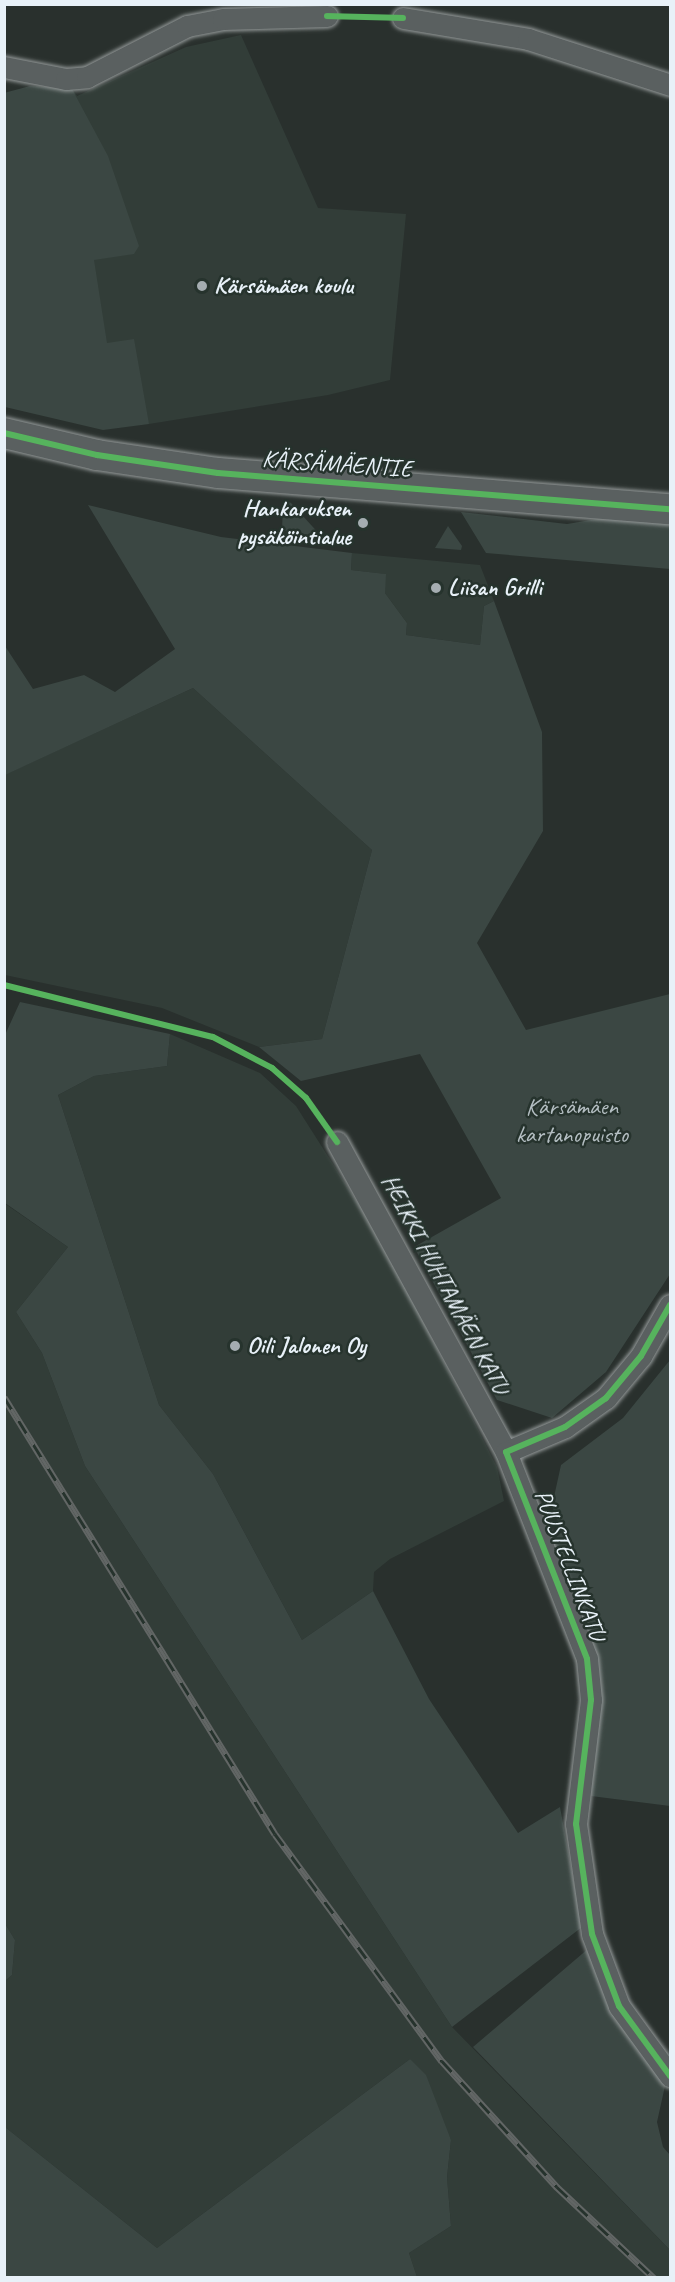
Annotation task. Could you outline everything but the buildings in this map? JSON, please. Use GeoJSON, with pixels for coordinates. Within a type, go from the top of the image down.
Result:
{"type":"FeatureCollection","features":[{"type":"Feature","properties":{"kind":"street"},"geometry":{"type":"LineString","coordinates":[[4,67],[66,79],[87,77],[187,26],[223,19],[327,16]]}},
{"type":"Feature","properties":{"kind":"street"},"geometry":{"type":"LineString","coordinates":[[403,18],[528,39],[670,85]]}},
{"type":"Feature","properties":{"kind":"street","name":"KÄRSÄMÄENTIE"},"geometry":{"type":"LineString","coordinates":[[4,433],[109,457],[207,471],[670,509]]}},
{"type":"Feature","properties":{"kind":"street","name":"HEIKKI HUHTAMÄEN KATU"},"geometry":{"type":"LineString","coordinates":[[337,1142],[506,1452]]}},
{"type":"Feature","properties":{"kind":"street"},"geometry":{"type":"LineString","coordinates":[[506,1452],[565,1427],[606,1398],[641,1356],[670,1305]]}},
{"type":"Feature","properties":{"kind":"street","name":"PUUSTELLINKATU"},"geometry":{"type":"LineString","coordinates":[[506,1452],[587,1659],[591,1700],[576,1824],[592,1934],[619,2006],[670,2076]]}},
{"type":"Feature","properties":{"kind":"shaded area","name":"Kärsämäen koulu"},"geometry":{"type":"Polygon","coordinates":[[[241,35],[318,208],[406,214],[390,380],[328,395],[149,424],[5,184],[36,86],[72,89],[77,96],[186,47],[241,35]]]}},
{"type":"Feature","properties":{"kind":"shaded area"},"geometry":{"type":"Polygon","coordinates":[[[352,553],[480,565],[494,601],[484,606],[480,645],[406,635],[407,623],[385,593],[385,574],[351,570],[352,553]]]}},
{"type":"Feature","properties":{"kind":"shaded area"},"geometry":{"type":"Polygon","coordinates":[[[193,688],[372,850],[322,1039],[259,1047],[162,1008],[5,975],[4,775],[193,688]]]}},
{"type":"Feature","properties":{"kind":"shaded area"},"geometry":{"type":"Polygon","coordinates":[[[170,1034],[260,1073],[296,1106],[383,1243],[497,1467],[504,1501],[390,1559],[374,1572],[373,1591],[302,1640],[213,1474],[159,1405],[58,1095],[94,1076],[167,1066],[170,1034]]]}},
{"type":"Feature","properties":{"kind":"shaded area"},"geometry":{"type":"Polygon","coordinates":[[[4,1203],[68,1247],[16,1312],[42,1353],[85,1466],[452,2027],[670,2250],[670,2277],[417,2277],[409,2253],[451,2226],[447,2177],[451,2140],[410,2059],[157,2248],[5,2127],[5,1981],[12,1975],[15,1940],[4,1922],[4,1203]]]}},
{"type":"Feature","properties":{"kind":"green space"},"geometry":{"type":"Polygon","coordinates":[[[30,86],[72,89],[108,156],[139,246],[134,254],[94,260],[107,343],[134,339],[149,424],[103,430],[5,407],[4,93],[30,86]]]}},
{"type":"Feature","properties":{"kind":"green space"},"geometry":{"type":"Polygon","coordinates":[[[289,502],[323,538],[282,530],[283,504],[289,502]]]}},
{"type":"Feature","properties":{"kind":"green space","name":"Kärsämäen kartanopuisto"},"geometry":{"type":"Polygon","coordinates":[[[88,505],[221,537],[352,553],[351,570],[386,574],[385,593],[407,623],[406,635],[480,645],[484,606],[494,601],[542,732],[543,831],[477,943],[526,1030],[670,994],[670,1274],[606,1372],[552,1418],[497,1400],[414,1247],[501,1198],[420,1054],[301,1081],[259,1047],[322,1039],[372,850],[193,688],[5,775],[5,646],[33,689],[84,675],[115,692],[175,649],[88,505]]]}},
{"type":"Feature","properties":{"kind":"green space"},"geometry":{"type":"Polygon","coordinates":[[[461,512],[567,524],[609,517],[670,523],[670,569],[486,553],[461,512]]]}},
{"type":"Feature","properties":{"kind":"green space"},"geometry":{"type":"Polygon","coordinates":[[[448,526],[462,546],[461,550],[435,548],[448,526]]]}},
{"type":"Feature","properties":{"kind":"green space"},"geometry":{"type":"Polygon","coordinates":[[[20,1002],[170,1034],[167,1066],[94,1076],[58,1095],[159,1405],[213,1474],[302,1640],[373,1591],[429,1699],[518,1833],[560,1807],[582,1927],[452,2027],[85,1466],[42,1353],[16,1312],[68,1247],[5,1203],[5,1035],[20,1002]]]}},
{"type":"Feature","properties":{"kind":"green space"},"geometry":{"type":"Polygon","coordinates":[[[670,1360],[670,1806],[591,1796],[595,1733],[551,1542],[562,1532],[552,1506],[561,1465],[623,1418],[670,1360]]]}},
{"type":"Feature","properties":{"kind":"green space"},"geometry":{"type":"Polygon","coordinates":[[[4,1922],[15,1940],[12,1975],[5,1981],[4,1922]]]}},
{"type":"Feature","properties":{"kind":"green space"},"geometry":{"type":"Polygon","coordinates":[[[589,1948],[607,2004],[665,2086],[657,2122],[663,2147],[670,2155],[670,2250],[473,2047],[589,1948]]]}},
{"type":"Feature","properties":{"kind":"green space"},"geometry":{"type":"Polygon","coordinates":[[[410,2059],[426,2075],[451,2140],[447,2177],[451,2226],[409,2253],[417,2277],[5,2277],[5,2127],[157,2248],[410,2059]]]}},
{"type":"Feature","properties":{"kind":"railway"},"geometry":{"type":"LineString","coordinates":[[4,1397],[275,1834],[442,2061],[557,2187],[654,2278]]}},
{"type":"Feature","properties":{"kind":"cycle path"},"geometry":{"type":"LineString","coordinates":[[327,16],[403,18]]}},
{"type":"Feature","properties":{"kind":"cycle path"},"geometry":{"type":"LineString","coordinates":[[4,433],[97,455],[218,473],[670,509]]}},
{"type":"Feature","properties":{"kind":"cycle path"},"geometry":{"type":"LineString","coordinates":[[4,985],[213,1037],[272,1068],[306,1098],[337,1142]]}},
{"type":"Feature","properties":{"kind":"cycle path"},"geometry":{"type":"LineString","coordinates":[[670,1305],[641,1356],[606,1398],[565,1427],[506,1452],[587,1659],[591,1700],[576,1824],[592,1934],[619,2006],[670,2076]]}},
{"type":"Feature","properties":{"kind":"place","name":"Kärsämäen koulu"},"geometry":{"type":"Point","coordinates":[202,286]}},
{"type":"Feature","properties":{"kind":"place","name":"Hankaruksen pysäköintialue"},"geometry":{"type":"Point","coordinates":[363,523]}},
{"type":"Feature","properties":{"kind":"place","name":"Liisan Grilli"},"geometry":{"type":"Point","coordinates":[436,588]}},
{"type":"Feature","properties":{"kind":"place","name":"Oili Jalonen Oy"},"geometry":{"type":"Point","coordinates":[235,1346]}}]}
